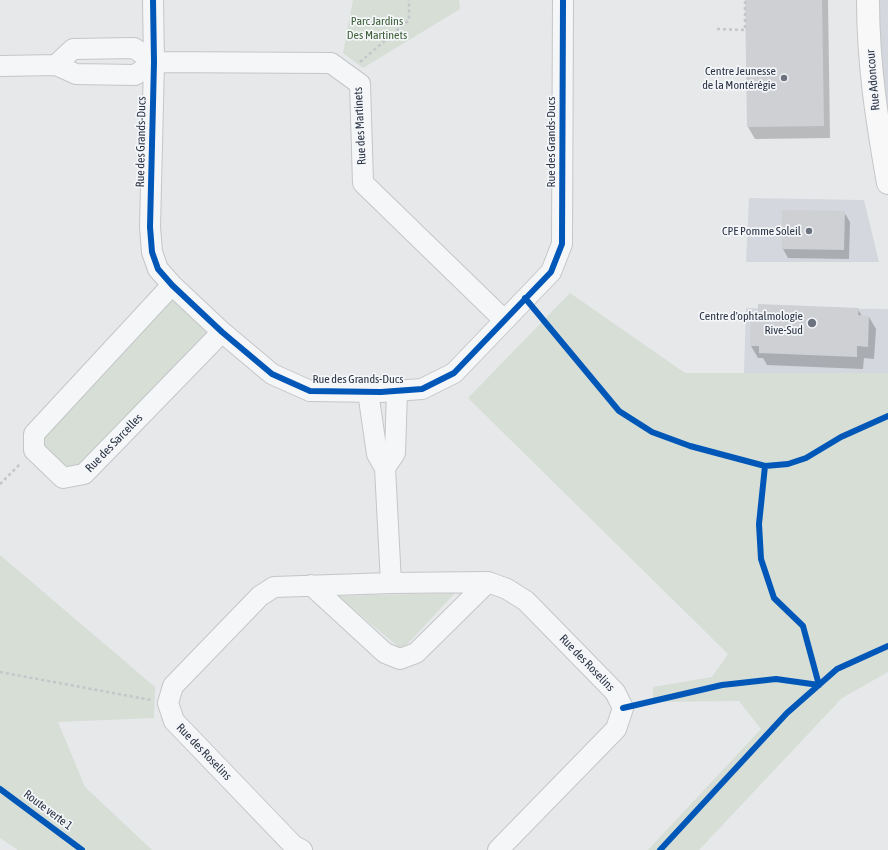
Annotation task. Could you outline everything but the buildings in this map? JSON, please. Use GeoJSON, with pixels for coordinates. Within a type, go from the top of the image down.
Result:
{"type":"FeatureCollection","features":[{"type":"Feature","properties":{"kind":"street","name":"Rue des Grands-Ducs"},"geometry":{"type":"LineString","coordinates":[[154,0],[151,233],[152,252],[158,269],[172,285],[222,332],[272,374],[310,391],[368,392],[422,389],[454,373],[551,272],[562,244],[563,0]]}},
{"type":"Feature","properties":{"kind":"street","name":"Rue Adoncour"},"geometry":{"type":"LineString","coordinates":[[868,0],[868,24],[874,105],[888,183]]}},
{"type":"Feature","properties":{"kind":"street"},"geometry":{"type":"LineString","coordinates":[[0,66],[56,64],[76,74],[135,75],[154,62],[134,48],[73,49],[56,64]]}},
{"type":"Feature","properties":{"kind":"street","name":"Rue des Martinets"},"geometry":{"type":"LineString","coordinates":[[154,62],[331,63],[360,84],[363,183],[504,320]]}},
{"type":"Feature","properties":{"kind":"street"},"geometry":{"type":"LineString","coordinates":[[34,450],[34,434],[172,285]]}},
{"type":"Feature","properties":{"kind":"street","name":"Rue des Sarcelles"},"geometry":{"type":"LineString","coordinates":[[34,450],[63,478],[84,474],[222,332]]}},
{"type":"Feature","properties":{"kind":"street"},"geometry":{"type":"LineString","coordinates":[[385,468],[395,453],[397,391]]}},
{"type":"Feature","properties":{"kind":"street"},"geometry":{"type":"LineString","coordinates":[[368,392],[377,454],[385,468],[391,583]]}},
{"type":"Feature","properties":{"kind":"street"},"geometry":{"type":"LineString","coordinates":[[311,585],[385,653],[400,659],[416,653],[488,582]]}},
{"type":"Feature","properties":{"kind":"street","name":"Rue des Roselins"},"geometry":{"type":"LineString","coordinates":[[302,850],[294,846],[174,721],[168,703],[173,686],[260,596],[274,587],[391,583],[488,582],[507,589],[526,601],[615,692],[623,708],[616,729],[498,850]]}},
{"type":"Feature","properties":{"kind":"path"},"geometry":{"type":"LineString","coordinates":[[346,74],[409,20],[409,0]]}},
{"type":"Feature","properties":{"kind":"path"},"geometry":{"type":"LineString","coordinates":[[716,29],[745,30],[745,0]]}},
{"type":"Feature","properties":{"kind":"path"},"geometry":{"type":"LineString","coordinates":[[0,484],[34,450]]}},
{"type":"Feature","properties":{"kind":"path"},"geometry":{"type":"LineString","coordinates":[[0,672],[168,703]]}},
{"type":"Feature","properties":{"kind":"shaded area"},"geometry":{"type":"Polygon","coordinates":[[[879,0],[888,0],[888,114],[878,52],[879,0]]]}},
{"type":"Feature","properties":{"kind":"shaded area","name":"CPE Pomme Soleil"},"geometry":{"type":"Polygon","coordinates":[[[749,198],[864,200],[879,262],[746,262],[749,198]]]}},
{"type":"Feature","properties":{"kind":"shaded area"},"geometry":{"type":"Polygon","coordinates":[[[746,308],[888,309],[888,373],[744,373],[746,308]]]}},
{"type":"Feature","properties":{"kind":"green space","name":"Parc Jardins Des Martinets"},"geometry":{"type":"Polygon","coordinates":[[[353,0],[459,0],[460,9],[363,68],[343,53],[353,0]]]}},
{"type":"Feature","properties":{"kind":"green space"},"geometry":{"type":"Polygon","coordinates":[[[172,285],[222,332],[84,474],[63,478],[34,434],[172,285]]]}},
{"type":"Feature","properties":{"kind":"green space"},"geometry":{"type":"Polygon","coordinates":[[[570,293],[685,373],[888,373],[888,672],[842,698],[699,850],[648,850],[761,729],[739,701],[653,702],[653,687],[712,677],[728,654],[468,398],[570,293]]]}},
{"type":"Feature","properties":{"kind":"green space"},"geometry":{"type":"Polygon","coordinates":[[[0,555],[155,687],[154,718],[58,722],[85,787],[152,850],[18,850],[0,838],[0,555]]]}},
{"type":"Feature","properties":{"kind":"green space"},"geometry":{"type":"Polygon","coordinates":[[[455,593],[402,650],[338,596],[455,593]]]}},
{"type":"Feature","properties":{"kind":"cycle path"},"geometry":{"type":"LineString","coordinates":[[153,0],[154,62],[150,227],[152,252],[158,269],[172,285],[222,332],[272,374],[310,391],[381,392],[422,389],[454,373],[551,272],[562,244],[563,0]]}},
{"type":"Feature","properties":{"kind":"cycle path"},"geometry":{"type":"LineString","coordinates":[[525,298],[619,411],[652,432],[690,446],[765,466],[788,464],[806,458],[841,437],[888,416]]}},
{"type":"Feature","properties":{"kind":"cycle path"},"geometry":{"type":"LineString","coordinates":[[623,708],[722,685],[776,679],[819,685],[803,626],[774,598],[761,559],[759,524],[765,466]]}},
{"type":"Feature","properties":{"kind":"cycle path"},"geometry":{"type":"LineString","coordinates":[[660,850],[787,713],[837,669],[888,646]]}},
{"type":"Feature","properties":{"kind":"cycle path","name":"Route verte 1"},"geometry":{"type":"LineString","coordinates":[[0,789],[82,850]]}},
{"type":"Feature","properties":{"kind":"place","name":"Centre Jeunesse de la Montérégie"},"geometry":{"type":"Point","coordinates":[784,78]}},
{"type":"Feature","properties":{"kind":"place","name":"CPE Pomme Soleil"},"geometry":{"type":"Point","coordinates":[809,231]}},
{"type":"Feature","properties":{"kind":"place","name":"Centre d'ophtalmologie Rive-Sud"},"geometry":{"type":"Point","coordinates":[812,323]}}]}
